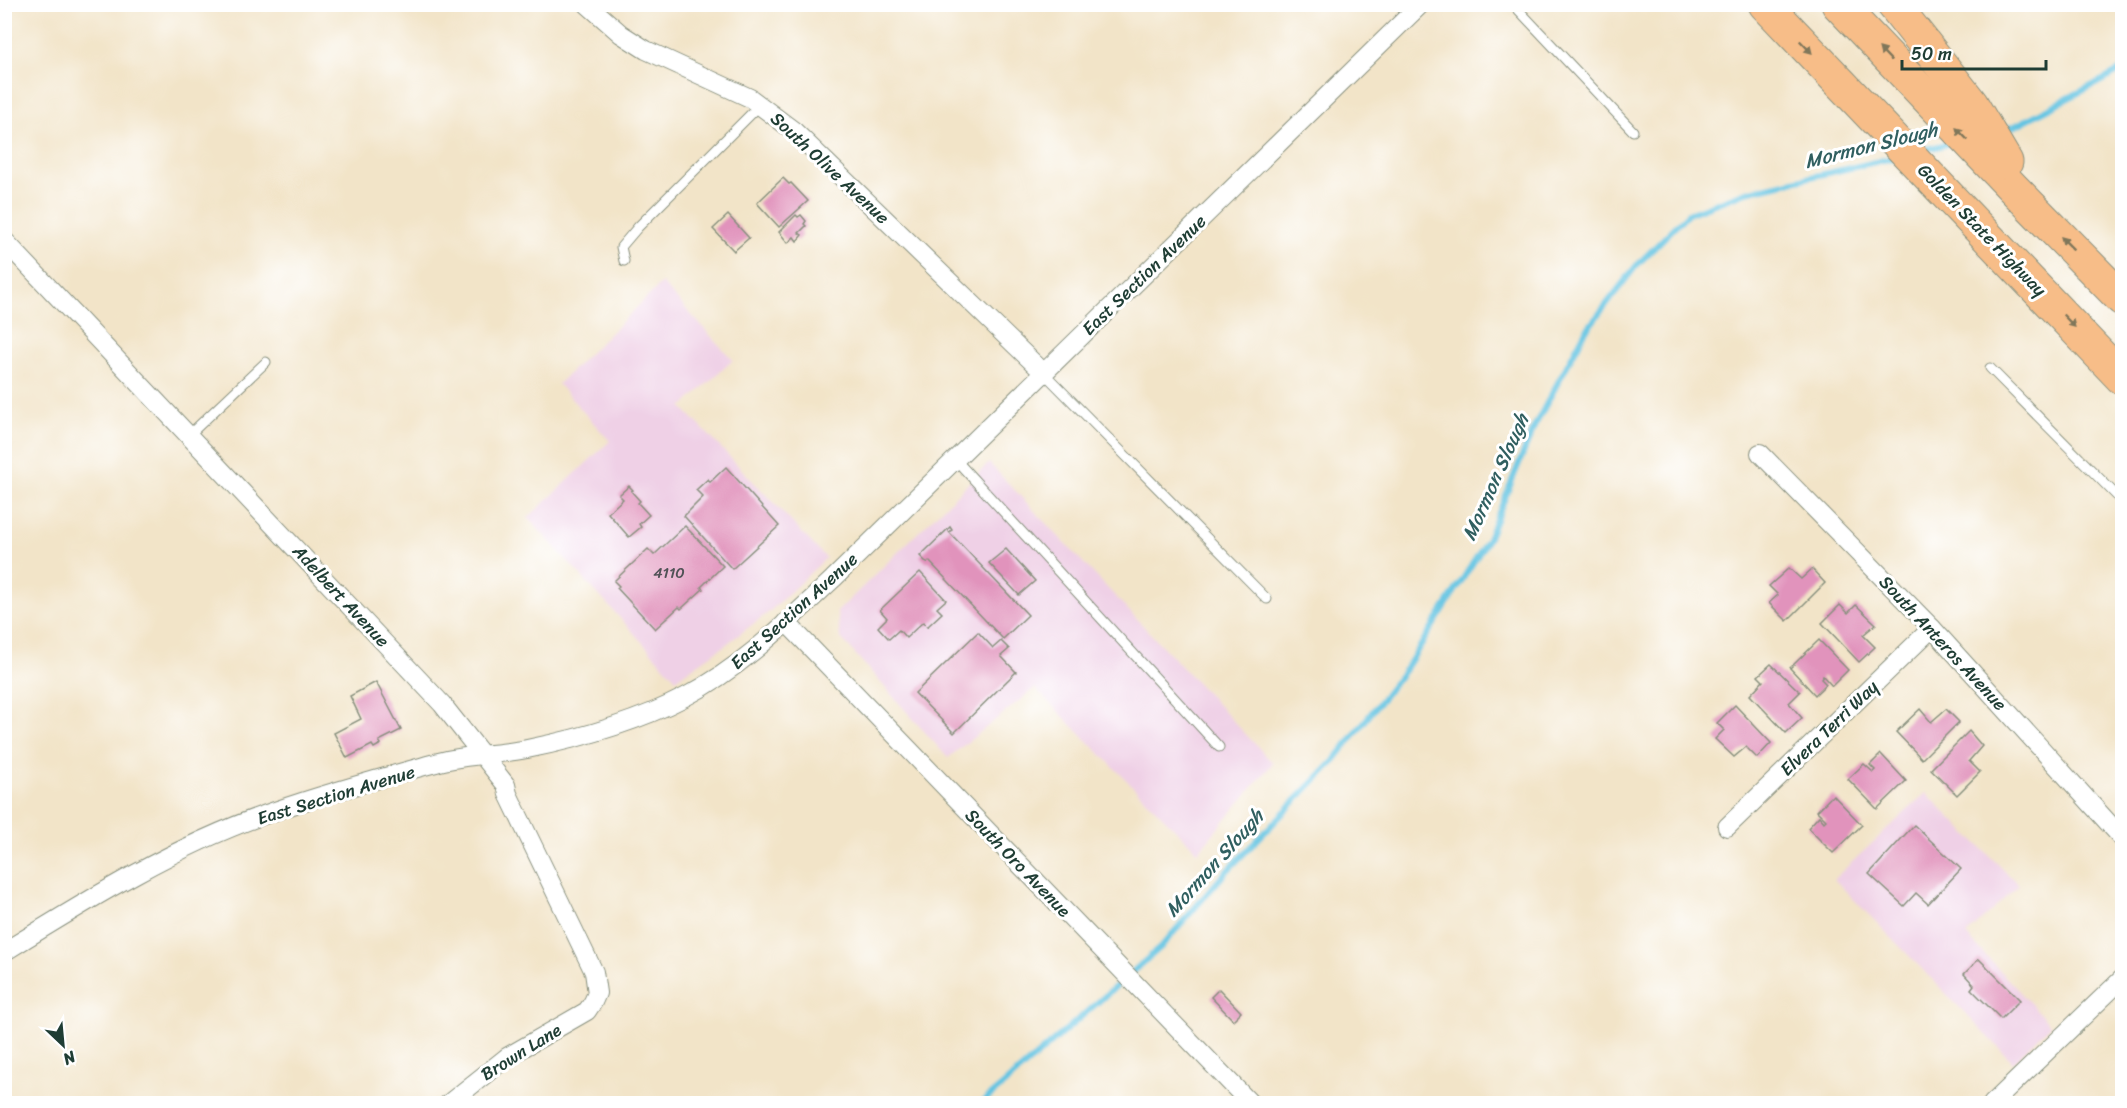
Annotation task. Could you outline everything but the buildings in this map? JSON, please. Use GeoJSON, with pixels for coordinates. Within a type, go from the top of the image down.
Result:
{"type":"FeatureCollection","features":[{"type":"Feature","properties":{"kind":"highway","name":"Golden State Highway"},"geometry":{"type":"LineString","coordinates":[[1765,4],[2122,378]]}},
{"type":"Feature","properties":{"kind":"highway"},"geometry":{"type":"LineString","coordinates":[[1838,4],[2122,299]]}},
{"type":"Feature","properties":{"kind":"highway"},"geometry":{"type":"LineString","coordinates":[[1893,4],[1971,103],[2021,193]]}},
{"type":"Feature","properties":{"kind":"street","name":"South Olive Avenue"},"geometry":{"type":"LineString","coordinates":[[587,4],[621,34],[646,50],[760,105],[794,131],[1044,373]]}},
{"type":"Feature","properties":{"kind":"street","name":"East Section Avenue"},"geometry":{"type":"LineString","coordinates":[[4,952],[102,891],[185,849],[273,812],[438,762],[525,749],[586,736],[638,719],[686,697],[744,660],[1044,373],[1421,4]]}},
{"type":"Feature","properties":{"kind":"street","name":"Adelbert Avenue"},"geometry":{"type":"LineString","coordinates":[[4,240],[442,704],[506,785],[508,794],[594,972],[597,993],[594,1002]]}},
{"type":"Feature","properties":{"kind":"street","name":"South Anteros Avenue"},"geometry":{"type":"LineString","coordinates":[[1760,453],[1932,628],[2122,838]]}},
{"type":"Feature","properties":{"kind":"street","name":"South Oro Avenue"},"geometry":{"type":"LineString","coordinates":[[786,622],[1251,1104]]}},
{"type":"Feature","properties":{"kind":"street","name":"Elvera Terri Way"},"geometry":{"type":"LineString","coordinates":[[1727,827],[1932,628]]}},
{"type":"Feature","properties":{"kind":"street"},"geometry":{"type":"LineString","coordinates":[[1996,1102],[2122,979]]}},
{"type":"Feature","properties":{"kind":"street","name":"Brown Lane"},"geometry":{"type":"LineString","coordinates":[[448,1104],[507,1057],[581,1016],[594,1002]]}},
{"type":"Feature","properties":{"kind":"lane"},"geometry":{"type":"LineString","coordinates":[[1513,4],[1633,131]]}},
{"type":"Feature","properties":{"kind":"lane"},"geometry":{"type":"LineString","coordinates":[[624,261],[621,247],[638,227],[760,105]]}},
{"type":"Feature","properties":{"kind":"lane"},"geometry":{"type":"LineString","coordinates":[[189,435],[266,362]]}},
{"type":"Feature","properties":{"kind":"lane"},"geometry":{"type":"LineString","coordinates":[[1990,368],[2122,501]]}},
{"type":"Feature","properties":{"kind":"lane"},"geometry":{"type":"LineString","coordinates":[[1044,373],[1267,599]]}},
{"type":"Feature","properties":{"kind":"lane"},"geometry":{"type":"LineString","coordinates":[[955,459],[1219,747]]}},
{"type":"Feature","properties":{"kind":"shaded area"},"geometry":{"type":"Polygon","coordinates":[[[662,283],[733,360],[682,407],[826,558],[769,612],[676,679],[528,518],[610,441],[558,384],[662,283]]]}},
{"type":"Feature","properties":{"kind":"shaded area"},"geometry":{"type":"Polygon","coordinates":[[[989,463],[1273,763],[1198,852],[1035,688],[948,758],[840,637],[837,612],[989,463]]]}},
{"type":"Feature","properties":{"kind":"shaded area"},"geometry":{"type":"Polygon","coordinates":[[[1926,793],[2019,885],[1966,935],[2051,1025],[2013,1062],[1834,879],[1926,793]]]}},
{"type":"Feature","properties":{"kind":"waterway","name":"Mormon Slough"},"geometry":{"type":"LineString","coordinates":[[2000,130],[2015,126],[2122,70]]}},
{"type":"Feature","properties":{"kind":"waterway","name":"Mormon Slough"},"geometry":{"type":"LineString","coordinates":[[1919,151],[1955,142]]}},
{"type":"Feature","properties":{"kind":"waterway","name":"Mormon Slough"},"geometry":{"type":"LineString","coordinates":[[980,1104],[1161,947],[1225,873],[1333,762],[1407,667],[1488,539],[1534,427],[1585,332],[1636,266],[1688,214],[1746,192],[1897,157]]}}]}
